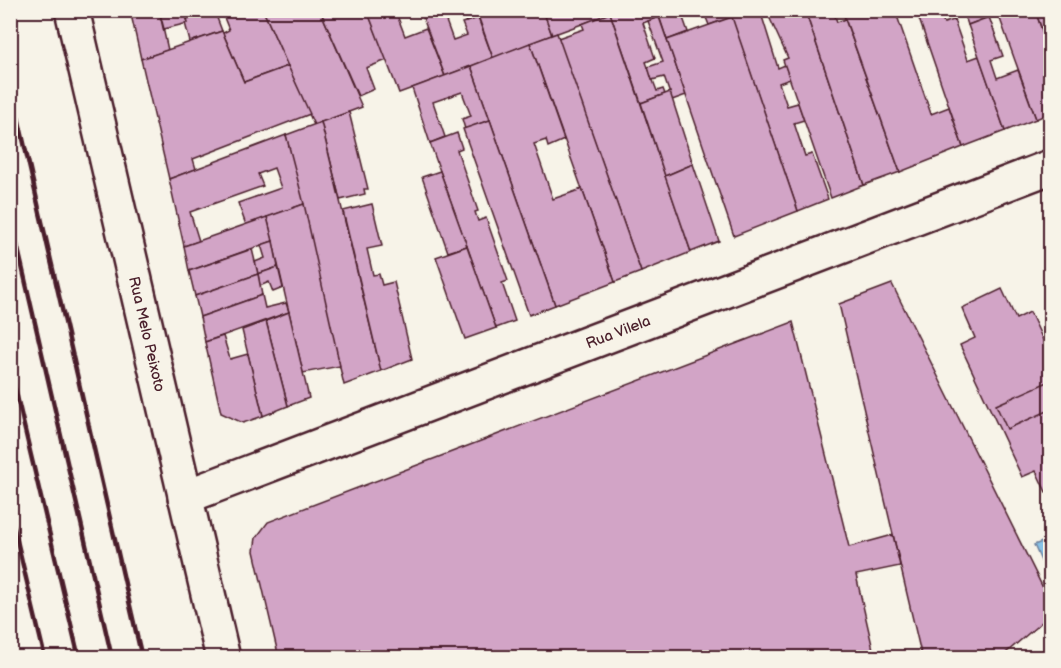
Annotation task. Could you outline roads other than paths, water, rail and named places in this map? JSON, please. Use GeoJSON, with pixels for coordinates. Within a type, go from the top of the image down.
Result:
{"type":"FeatureCollection","features":[{"type":"Feature","properties":{"kind":"street","name":"Rua Melo Peixoto"},"geometry":{"type":"LineString","coordinates":[[72,10],[223,657]]}},
{"type":"Feature","properties":{"kind":"street","name":"Rua Vilela"},"geometry":{"type":"LineString","coordinates":[[185,497],[1050,167]]}},
{"type":"Feature","properties":{"kind":"water"},"geometry":{"type":"Polygon","coordinates":[[[1050,539],[1050,568],[1045,570],[1034,545],[1050,539]]]}},
{"type":"Feature","properties":{"kind":"railway"},"geometry":{"type":"LineString","coordinates":[[10,82],[142,658]]}},
{"type":"Feature","properties":{"kind":"railway"},"geometry":{"type":"LineString","coordinates":[[10,214],[112,658]]}},
{"type":"Feature","properties":{"kind":"railway"},"geometry":{"type":"LineString","coordinates":[[10,367],[79,658]]}},
{"type":"Feature","properties":{"kind":"railway"},"geometry":{"type":"LineString","coordinates":[[10,511],[45,658]]}}]}
